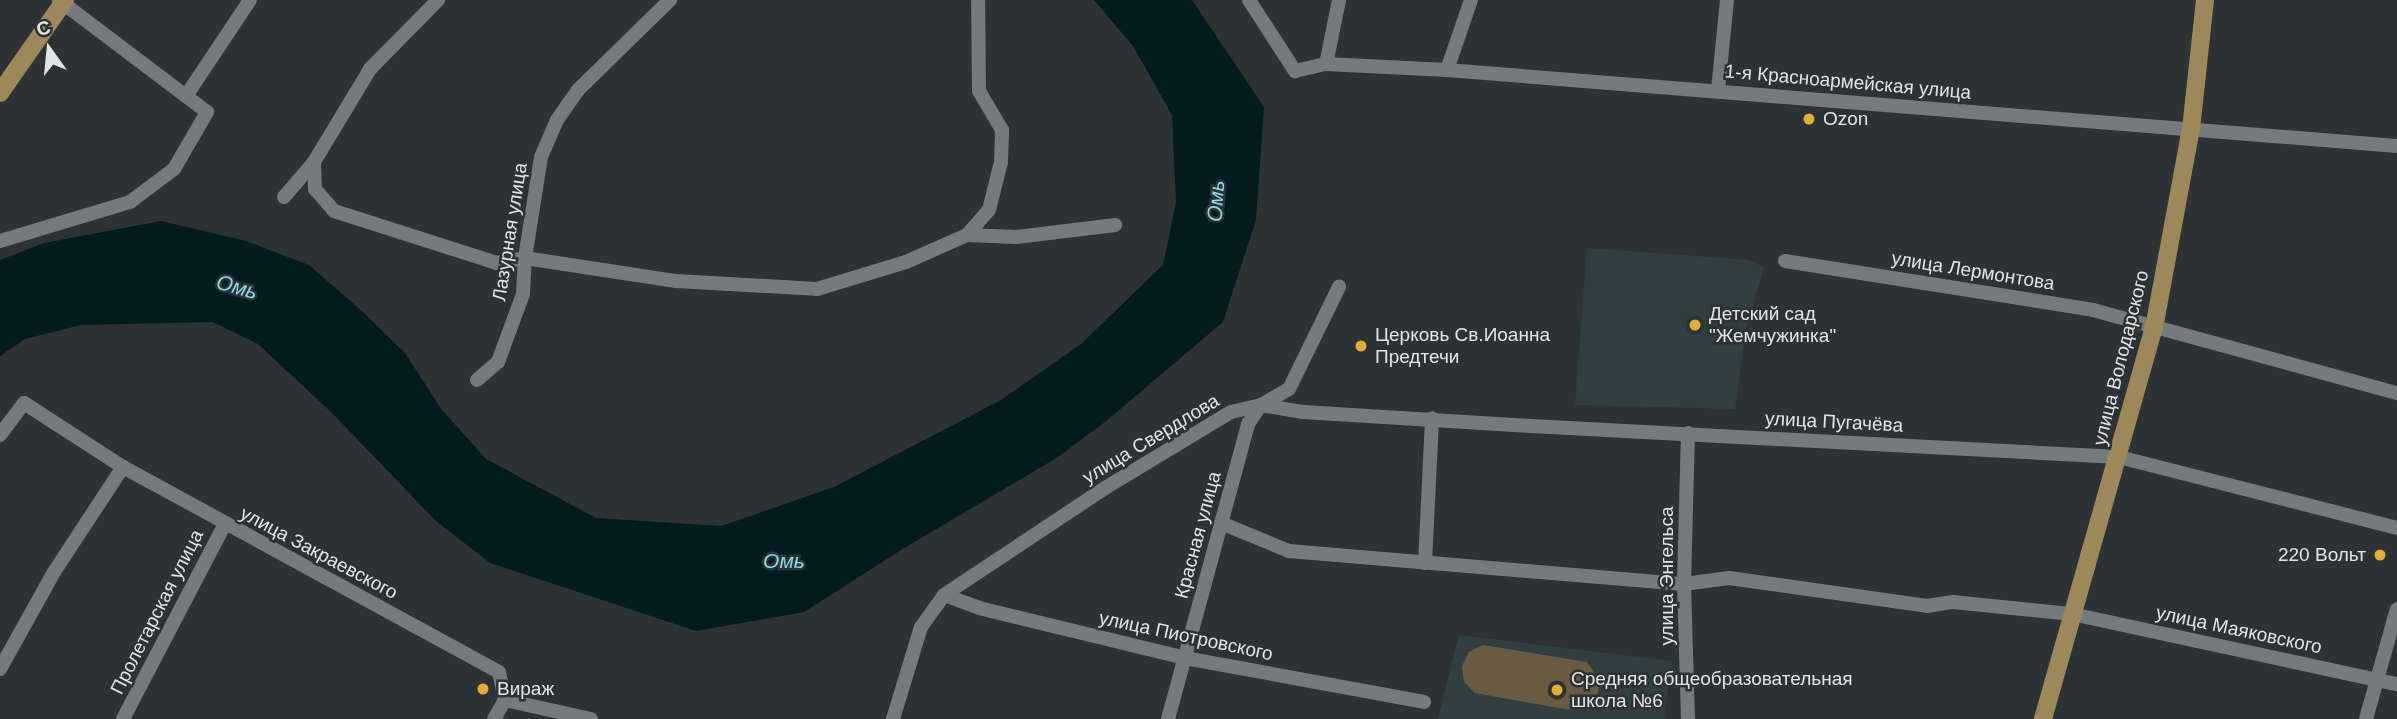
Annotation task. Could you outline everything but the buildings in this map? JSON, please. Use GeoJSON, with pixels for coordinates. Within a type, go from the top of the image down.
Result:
{"type":"FeatureCollection","features":[{"type":"Feature","properties":{"kind":"main road","name":"улица Володарского"},"geometry":{"type":"LineString","coordinates":[[2043,719],[2154,328],[2191,129],[2205,0]]}},
{"type":"Feature","properties":{"kind":"main road"},"geometry":{"type":"LineString","coordinates":[[0,93],[62,2]]}},
{"type":"Feature","properties":{"kind":"street"},"geometry":{"type":"LineString","coordinates":[[186,96],[250,0]]}},
{"type":"Feature","properties":{"kind":"street"},"geometry":{"type":"LineString","coordinates":[[284,197],[314,162],[370,69],[438,0]]}},
{"type":"Feature","properties":{"kind":"street","name":"Лазурная улица"},"geometry":{"type":"LineString","coordinates":[[477,380],[498,362],[523,294],[525,258],[541,157],[557,120],[578,90],[670,0]]}},
{"type":"Feature","properties":{"kind":"street"},"geometry":{"type":"LineString","coordinates":[[314,162],[315,189],[334,211],[497,263],[525,258],[676,281],[817,289],[906,262],[967,235],[989,210],[1001,162],[1002,130],[979,91],[978,0]]}},
{"type":"Feature","properties":{"kind":"street","name":"1-я Красноармейская улица"},"geometry":{"type":"LineString","coordinates":[[1249,0],[1296,71],[1326,64],[1447,70],[2397,146]]}},
{"type":"Feature","properties":{"kind":"street"},"geometry":{"type":"LineString","coordinates":[[1326,64],[1339,0]]}},
{"type":"Feature","properties":{"kind":"street"},"geometry":{"type":"LineString","coordinates":[[1447,70],[1471,0]]}},
{"type":"Feature","properties":{"kind":"street"},"geometry":{"type":"LineString","coordinates":[[1718,90],[1727,0]]}},
{"type":"Feature","properties":{"kind":"street"},"geometry":{"type":"LineString","coordinates":[[0,241],[130,202],[174,169],[207,112],[62,2]]}},
{"type":"Feature","properties":{"kind":"street"},"geometry":{"type":"LineString","coordinates":[[967,235],[1016,237],[1115,225]]}},
{"type":"Feature","properties":{"kind":"street","name":"улица Лермонтова"},"geometry":{"type":"LineString","coordinates":[[1785,261],[2093,310],[2397,393]]}},
{"type":"Feature","properties":{"kind":"street","name":"улица Свердлова"},"geometry":{"type":"LineString","coordinates":[[944,595],[1105,488],[1231,412],[1261,405],[1289,388],[1339,287]]}},
{"type":"Feature","properties":{"kind":"street","name":"улица Закраевского"},"geometry":{"type":"LineString","coordinates":[[0,435],[24,403],[123,467],[499,672],[505,700]]}},
{"type":"Feature","properties":{"kind":"street","name":"улица Пугачёва"},"geometry":{"type":"LineString","coordinates":[[1261,405],[1303,412],[2119,457],[2397,528]]}},
{"type":"Feature","properties":{"kind":"street","name":"Красная улица"},"geometry":{"type":"LineString","coordinates":[[1168,719],[1248,424],[1261,405]]}},
{"type":"Feature","properties":{"kind":"street"},"geometry":{"type":"LineString","coordinates":[[1425,564],[1432,418]]}},
{"type":"Feature","properties":{"kind":"street","name":"улица Энгельса"},"geometry":{"type":"LineString","coordinates":[[1688,433],[1684,584],[1688,719]]}},
{"type":"Feature","properties":{"kind":"street"},"geometry":{"type":"LineString","coordinates":[[0,669],[54,572],[123,467]]}},
{"type":"Feature","properties":{"kind":"street","name":"улица Маяковского"},"geometry":{"type":"LineString","coordinates":[[1221,523],[1289,551],[1684,584],[1728,578],[1927,606],[1953,602],[2072,614],[2397,684]]}},
{"type":"Feature","properties":{"kind":"street","name":"Пролетарская улица"},"geometry":{"type":"LineString","coordinates":[[123,719],[225,524]]}},
{"type":"Feature","properties":{"kind":"street"},"geometry":{"type":"LineString","coordinates":[[893,719],[921,627],[944,595]]}},
{"type":"Feature","properties":{"kind":"street","name":"улица Пиотровского"},"geometry":{"type":"LineString","coordinates":[[944,595],[978,608],[1185,658],[1424,702]]}},
{"type":"Feature","properties":{"kind":"street"},"geometry":{"type":"LineString","coordinates":[[2366,719],[2397,608]]}},
{"type":"Feature","properties":{"kind":"street"},"geometry":{"type":"LineString","coordinates":[[494,719],[505,700],[591,719]]}},
{"type":"Feature","properties":{"kind":"shaded area"},"geometry":{"type":"Polygon","coordinates":[[[1587,248],[1749,260],[1764,267],[1746,330],[1735,409],[1575,405],[1587,248]]]}},
{"type":"Feature","properties":{"kind":"shaded area","name":"Средняя общеобразовательная школа №6"},"geometry":{"type":"Polygon","coordinates":[[[1459,635],[1672,661],[1664,719],[1438,719],[1459,635]]]}},
{"type":"Feature","properties":{"kind":"shaded area"},"geometry":{"type":"Polygon","coordinates":[[[1483,645],[1587,662],[1600,681],[1597,697],[1586,707],[1570,710],[1475,693],[1464,682],[1462,666],[1469,652],[1483,645]]]}},
{"type":"Feature","properties":{"kind":"water","name":"Омь"},"geometry":{"type":"Polygon","coordinates":[[[1094,0],[1192,0],[1264,107],[1256,220],[1223,322],[1105,422],[1058,457],[901,550],[804,612],[696,631],[490,563],[436,521],[331,412],[258,344],[213,322],[81,325],[25,339],[0,356],[0,260],[44,243],[161,221],[246,241],[309,265],[363,312],[405,353],[442,410],[486,459],[596,518],[721,526],[834,487],[1001,400],[1081,344],[1163,265],[1176,202],[1172,115],[1133,46],[1094,0]]]}},
{"type":"Feature","properties":{"kind":"place","name":"Ozon"},"geometry":{"type":"Point","coordinates":[1809,119]}},
{"type":"Feature","properties":{"kind":"place","name":"Детский сад \"Жемчужинка\""},"geometry":{"type":"Point","coordinates":[1695,325]}},
{"type":"Feature","properties":{"kind":"place","name":"Церковь Св.Иоанна Предтечи"},"geometry":{"type":"Point","coordinates":[1361,346]}},
{"type":"Feature","properties":{"kind":"place","name":"220 Вольт"},"geometry":{"type":"Point","coordinates":[2380,555]}},
{"type":"Feature","properties":{"kind":"place","name":"Вираж"},"geometry":{"type":"Point","coordinates":[483,689]}},
{"type":"Feature","properties":{"kind":"place","name":"Средняя общеобразовательная школа №6"},"geometry":{"type":"Point","coordinates":[1557,690]}}]}
